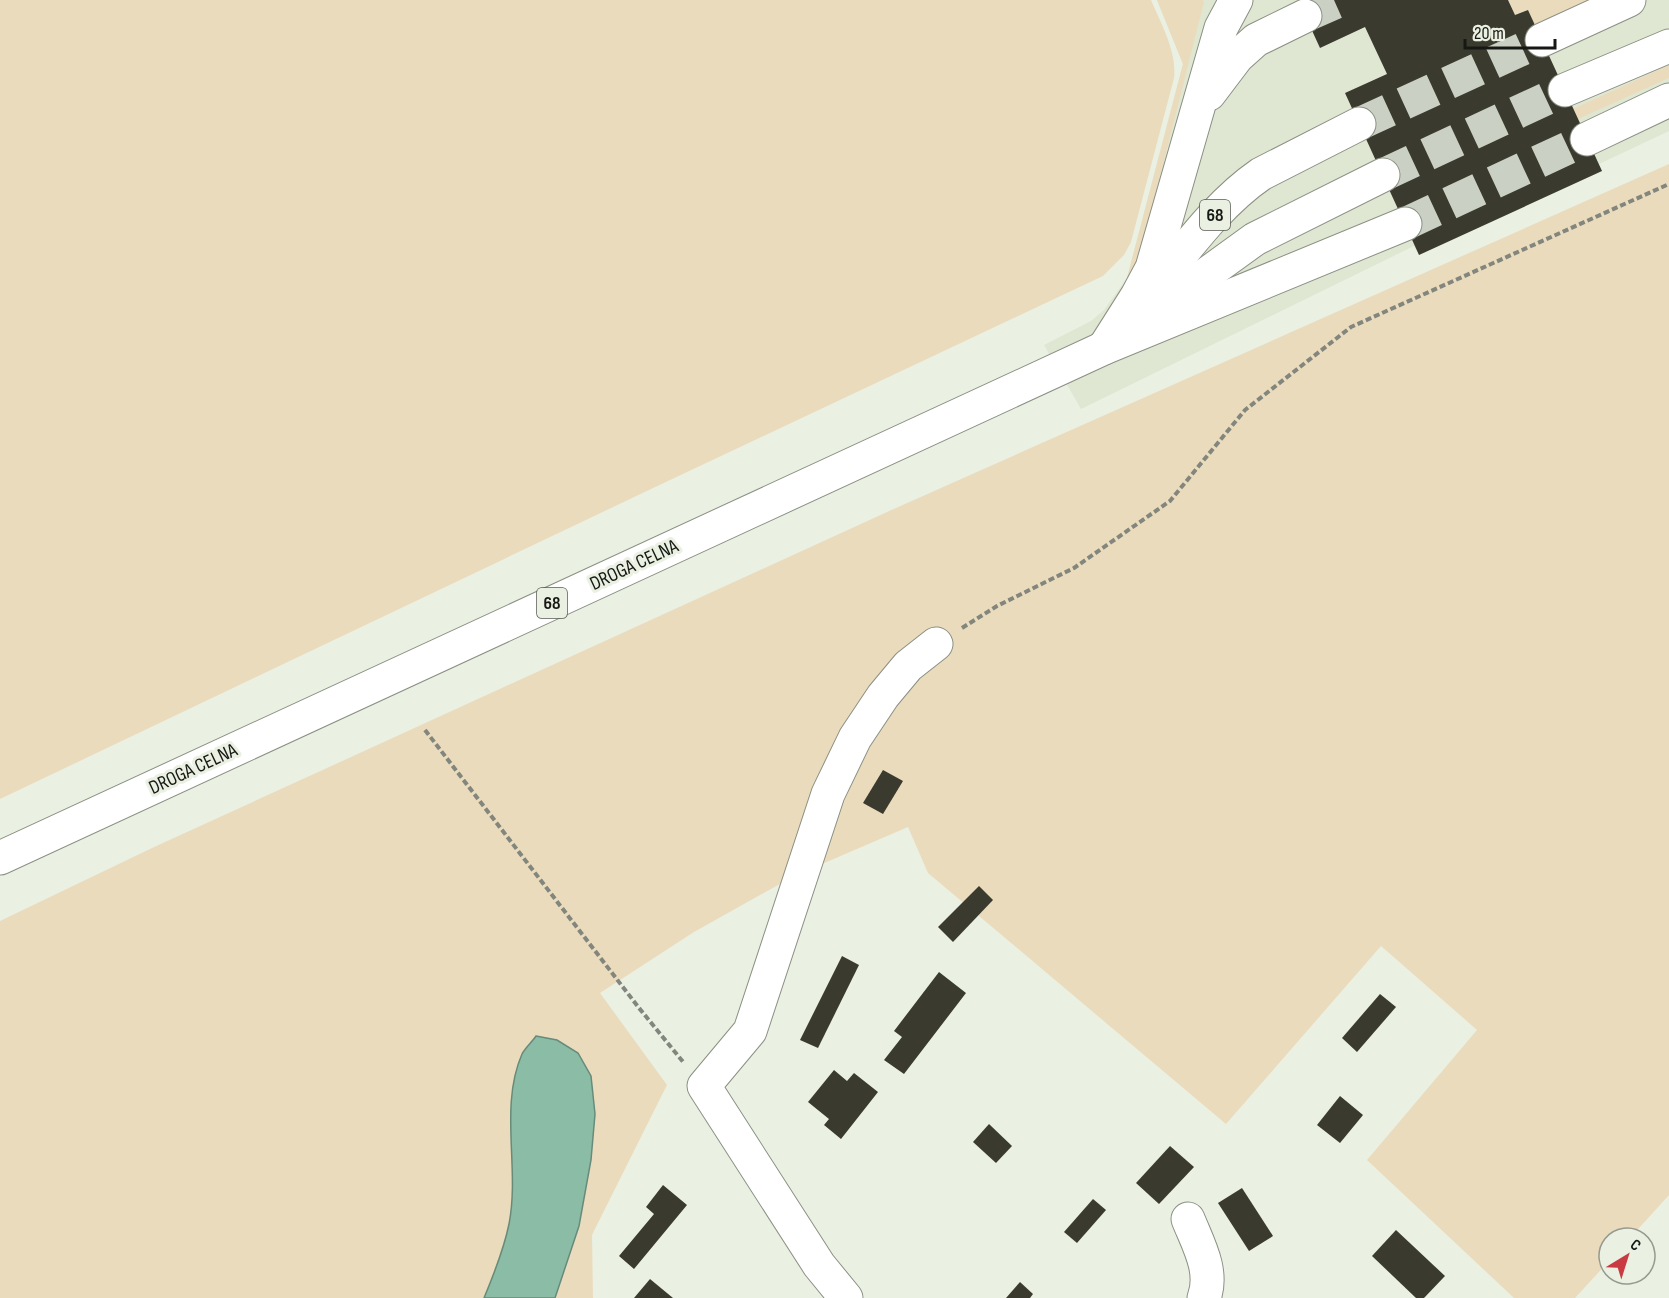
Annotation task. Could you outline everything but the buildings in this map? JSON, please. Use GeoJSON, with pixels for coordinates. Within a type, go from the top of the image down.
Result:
{"type":"FeatureCollection","features":[{"type":"Feature","properties":{"kind":"main road","name":"68"},"geometry":{"type":"LineString","coordinates":[[1104,348],[1152,268],[1221,28],[1236,0]]}},
{"type":"Feature","properties":{"kind":"main road"},"geometry":{"type":"LineString","coordinates":[[1542,40],[1629,0]]}},
{"type":"Feature","properties":{"kind":"main road","name":"68"},"geometry":{"type":"LineString","coordinates":[[1188,142],[1208,96],[1237,57],[1256,40],[1305,16]]}},
{"type":"Feature","properties":{"kind":"main road"},"geometry":{"type":"LineString","coordinates":[[1565,90],[1669,46]]}},
{"type":"Feature","properties":{"kind":"main road"},"geometry":{"type":"LineString","coordinates":[[1587,139],[1669,100]]}},
{"type":"Feature","properties":{"kind":"main road","name":"68"},"geometry":{"type":"LineString","coordinates":[[1104,348],[1220,209],[1248,183],[1261,174],[1359,124]]}},
{"type":"Feature","properties":{"kind":"main road","name":"68"},"geometry":{"type":"LineString","coordinates":[[1104,348],[1254,239],[1383,175]]}},
{"type":"Feature","properties":{"kind":"main road","name":"68"},"geometry":{"type":"LineString","coordinates":[[1104,348],[1405,224]]}},
{"type":"Feature","properties":{"kind":"main road","name":"DROGA CELNA"},"geometry":{"type":"LineString","coordinates":[[0,858],[1104,348]]}},
{"type":"Feature","properties":{"kind":"main road"},"geometry":{"type":"LineString","coordinates":[[846,1298],[819,1265],[704,1086],[750,1031],[828,794],[855,738],[883,696],[908,666],[936,644]]}},
{"type":"Feature","properties":{"kind":"main road"},"geometry":{"type":"LineString","coordinates":[[1188,1219],[1208,1269],[1207,1290],[1204,1298]]}},
{"type":"Feature","properties":{"kind":"path"},"geometry":{"type":"LineString","coordinates":[[936,644],[997,606],[1074,568],[1170,501],[1245,410],[1351,327],[1669,184]]}},
{"type":"Feature","properties":{"kind":"path"},"geometry":{"type":"LineString","coordinates":[[425,730],[639,1008],[704,1086]]}},
{"type":"Feature","properties":{"kind":"shaded area"},"geometry":{"type":"Polygon","coordinates":[[[0,0],[1151,0],[1171,48],[1174,78],[1131,242],[1124,255],[1103,276],[0,799],[0,0]]]}},
{"type":"Feature","properties":{"kind":"shaded area"},"geometry":{"type":"Polygon","coordinates":[[[1157,0],[1669,0],[1669,131],[1599,164],[1602,171],[1419,255],[1414,246],[1081,409],[1044,345],[1091,321],[1104,310],[1127,278],[1183,64],[1157,0]]]}},
{"type":"Feature","properties":{"kind":"shaded area"},"geometry":{"type":"Polygon","coordinates":[[[1157,0],[1203,0],[1204,2],[1134,280],[1127,278],[1183,64],[1157,0]]]}},
{"type":"Feature","properties":{"kind":"shaded area"},"geometry":{"type":"Polygon","coordinates":[[[1508,0],[1598,0],[1538,32],[1528,10],[1515,15],[1508,0]]]}},
{"type":"Feature","properties":{"kind":"shaded area"},"geometry":{"type":"Polygon","coordinates":[[[1669,65],[1669,78],[1578,119],[1573,109],[1669,65]]]}},
{"type":"Feature","properties":{"kind":"shaded area"},"geometry":{"type":"Polygon","coordinates":[[[1669,164],[1669,1195],[1641,1226],[1597,1226],[1597,1274],[1575,1298],[1514,1298],[1367,1160],[1477,1030],[1381,946],[1226,1124],[928,873],[908,827],[794,876],[694,932],[600,993],[667,1085],[592,1235],[593,1298],[0,1298],[0,921],[152,848],[887,512],[1669,164]]]}},
{"type":"Feature","properties":{"kind":"shaded area"},"geometry":{"type":"Polygon","coordinates":[[[536,1036],[557,1040],[578,1053],[591,1076],[595,1114],[591,1160],[579,1226],[555,1298],[484,1298],[502,1252],[512,1203],[511,1116],[515,1074],[522,1054],[536,1036]]]}},
{"type":"Feature","properties":{"kind":"tunnel"},"geometry":{"type":"LineString","coordinates":[[1305,16],[1341,0]]}},
{"type":"Feature","properties":{"kind":"tunnel"},"geometry":{"type":"LineString","coordinates":[[1359,124],[1542,40]]}},
{"type":"Feature","properties":{"kind":"tunnel"},"geometry":{"type":"LineString","coordinates":[[1383,175],[1565,90]]}},
{"type":"Feature","properties":{"kind":"tunnel"},"geometry":{"type":"LineString","coordinates":[[1405,224],[1587,139]]}}]}
